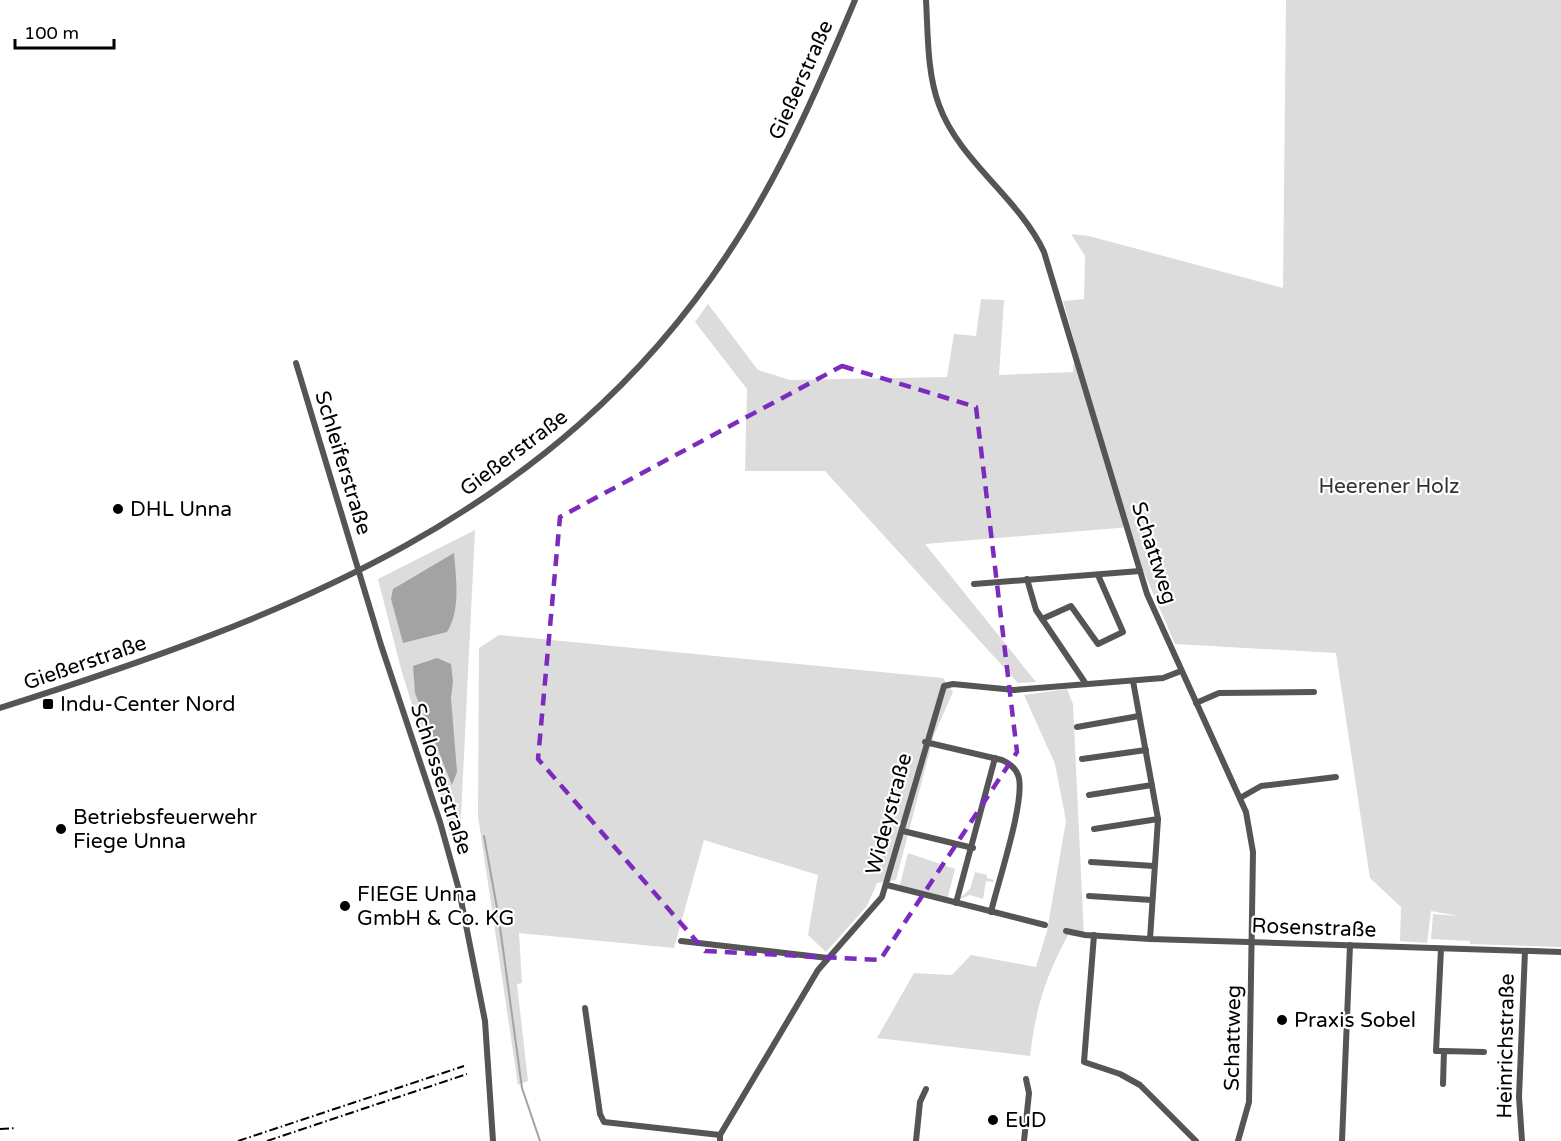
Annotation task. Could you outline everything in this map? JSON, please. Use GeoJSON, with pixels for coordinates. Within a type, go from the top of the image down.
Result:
{"type":"FeatureCollection","features":[{"type":"Feature","properties":{"kind":"street","name":"Gießerstraße"},"geometry":{"type":"LineString","coordinates":[[0,708],[123,669],[300,600],[359,573],[461,514],[530,466],[590,416],[667,336],[719,267],[760,201],[807,111],[855,0]]}},
{"type":"Feature","properties":{"kind":"street","name":"Schattweg"},"geometry":{"type":"LineString","coordinates":[[926,0],[933,86],[940,107],[955,135],[1035,232],[1044,252],[1140,571],[1181,671],[1246,812],[1253,838],[1249,1102],[1244,1128],[1238,1141]]}},
{"type":"Feature","properties":{"kind":"street","name":"Schleiferstraße"},"geometry":{"type":"LineString","coordinates":[[296,363],[359,573]]}},
{"type":"Feature","properties":{"kind":"street"},"geometry":{"type":"LineString","coordinates":[[974,584],[1140,571]]}},
{"type":"Feature","properties":{"kind":"street","name":"Schlosserstraße"},"geometry":{"type":"LineString","coordinates":[[359,573],[399,704],[442,829],[466,921],[485,1020],[493,1141]]}},
{"type":"Feature","properties":{"kind":"street"},"geometry":{"type":"LineString","coordinates":[[1042,619],[1071,606],[1098,644],[1123,632],[1098,575]]}},
{"type":"Feature","properties":{"kind":"street"},"geometry":{"type":"LineString","coordinates":[[1027,579],[1031,601],[1086,684]]}},
{"type":"Feature","properties":{"kind":"street","name":"Wideystraße"},"geometry":{"type":"LineString","coordinates":[[720,1138],[828,958],[882,897],[944,686],[953,684],[1014,690],[1163,678],[1181,671]]}},
{"type":"Feature","properties":{"kind":"street"},"geometry":{"type":"LineString","coordinates":[[1132,681],[1158,819],[1150,939]]}},
{"type":"Feature","properties":{"kind":"street"},"geometry":{"type":"LineString","coordinates":[[1196,703],[1219,693],[1314,692]]}},
{"type":"Feature","properties":{"kind":"street"},"geometry":{"type":"LineString","coordinates":[[1077,727],[1139,716]]}},
{"type":"Feature","properties":{"kind":"street"},"geometry":{"type":"LineString","coordinates":[[926,742],[995,758],[1014,768],[1018,775],[1020,793],[991,912]]}},
{"type":"Feature","properties":{"kind":"street"},"geometry":{"type":"LineString","coordinates":[[1082,759],[1146,750]]}},
{"type":"Feature","properties":{"kind":"street"},"geometry":{"type":"LineString","coordinates":[[956,903],[973,848],[995,758]]}},
{"type":"Feature","properties":{"kind":"street"},"geometry":{"type":"LineString","coordinates":[[1240,798],[1261,786],[1336,777]]}},
{"type":"Feature","properties":{"kind":"street"},"geometry":{"type":"LineString","coordinates":[[1089,795],[1152,784]]}},
{"type":"Feature","properties":{"kind":"street"},"geometry":{"type":"LineString","coordinates":[[1094,829],[1158,819]]}},
{"type":"Feature","properties":{"kind":"street"},"geometry":{"type":"LineString","coordinates":[[903,831],[973,848]]}},
{"type":"Feature","properties":{"kind":"street"},"geometry":{"type":"LineString","coordinates":[[1091,862],[1154,866]]}},
{"type":"Feature","properties":{"kind":"street"},"geometry":{"type":"LineString","coordinates":[[887,885],[1045,925]]}},
{"type":"Feature","properties":{"kind":"street"},"geometry":{"type":"LineString","coordinates":[[1089,896],[1152,900]]}},
{"type":"Feature","properties":{"kind":"street","name":"Rosenstraße"},"geometry":{"type":"LineString","coordinates":[[1066,931],[1150,939],[1561,952]]}},
{"type":"Feature","properties":{"kind":"street"},"geometry":{"type":"LineString","coordinates":[[1094,935],[1084,1062],[1090,1067],[1120,1074],[1140,1085],[1196,1141]]}},
{"type":"Feature","properties":{"kind":"street"},"geometry":{"type":"LineString","coordinates":[[681,941],[828,958]]}},
{"type":"Feature","properties":{"kind":"street"},"geometry":{"type":"LineString","coordinates":[[1342,1141],[1350,945]]}},
{"type":"Feature","properties":{"kind":"street"},"geometry":{"type":"LineString","coordinates":[[1441,949],[1436,1051],[1484,1052]]}},
{"type":"Feature","properties":{"kind":"street","name":"Heinrichstraße"},"geometry":{"type":"LineString","coordinates":[[1522,1141],[1519,1097],[1525,951]]}},
{"type":"Feature","properties":{"kind":"street"},"geometry":{"type":"LineString","coordinates":[[585,1008],[600,1114],[604,1122],[720,1138]]}},
{"type":"Feature","properties":{"kind":"street"},"geometry":{"type":"LineString","coordinates":[[1443,1084],[1444,1051]]}},
{"type":"Feature","properties":{"kind":"street"},"geometry":{"type":"LineString","coordinates":[[1024,1141],[1029,1093],[1026,1079]]}},
{"type":"Feature","properties":{"kind":"street"},"geometry":{"type":"LineString","coordinates":[[916,1141],[920,1102],[926,1089]]}},
{"type":"Feature","properties":{"kind":"highlighted area"},"geometry":{"type":"Polygon","coordinates":[[[842,366],[976,407],[1017,752],[880,960],[705,951],[538,759],[560,517],[842,366]]]}},
{"type":"Feature","properties":{"kind":"green space","name":"Heerener Holz"},"geometry":{"type":"Polygon","coordinates":[[[1286,0],[1561,0],[1561,947],[1470,944],[1470,941],[1431,939],[1433,914],[1458,916],[1431,911],[1427,943],[1400,941],[1401,907],[1370,878],[1336,653],[1175,644],[1143,570],[1130,527],[925,544],[1036,682],[1018,683],[825,471],[745,471],[747,389],[695,322],[708,304],[758,370],[790,380],[947,377],[954,334],[976,336],[981,299],[1004,300],[999,375],[1073,372],[1075,343],[1063,301],[1084,299],[1085,256],[1071,234],[1089,236],[1283,288],[1286,0]]]}},
{"type":"Feature","properties":{"kind":"green space"},"geometry":{"type":"Polygon","coordinates":[[[475,530],[459,857],[401,669],[378,579],[475,530]]]}},
{"type":"Feature","properties":{"kind":"green space"},"geometry":{"type":"Polygon","coordinates":[[[499,635],[943,678],[953,692],[934,735],[896,880],[877,883],[867,906],[826,952],[808,935],[818,875],[704,840],[674,948],[519,933],[522,983],[517,984],[528,1081],[518,1085],[478,816],[479,648],[499,635]]]}},
{"type":"Feature","properties":{"kind":"green space"},"geometry":{"type":"Polygon","coordinates":[[[1067,689],[1073,704],[1084,937],[1068,935],[1053,965],[1035,1022],[1030,1056],[877,1038],[914,973],[952,975],[971,955],[1036,967],[1047,931],[1066,821],[1055,764],[1024,695],[1067,689]]]}},
{"type":"Feature","properties":{"kind":"green space"},"geometry":{"type":"Polygon","coordinates":[[[908,853],[955,869],[947,900],[899,888],[908,853]]]}},
{"type":"Feature","properties":{"kind":"green space"},"geometry":{"type":"Polygon","coordinates":[[[975,872],[987,875],[987,878],[994,880],[993,882],[986,881],[983,899],[970,895],[958,900],[970,889],[975,872]]]}},
{"type":"Feature","properties":{"kind":"shaded area"},"geometry":{"type":"Polygon","coordinates":[[[454,553],[456,604],[447,632],[403,643],[391,599],[393,589],[454,553]]]}},
{"type":"Feature","properties":{"kind":"shaded area"},"geometry":{"type":"Polygon","coordinates":[[[437,658],[451,664],[453,681],[451,698],[457,772],[452,785],[415,693],[413,666],[437,658]]]}},
{"type":"Feature","properties":{"kind":"waterway"},"geometry":{"type":"LineString","coordinates":[[484,836],[499,919]]}},
{"type":"Feature","properties":{"kind":"waterway"},"geometry":{"type":"LineString","coordinates":[[500,927],[522,1088],[540,1141]]}},
{"type":"Feature","properties":{"kind":"railway"},"geometry":{"type":"LineString","coordinates":[[238,1141],[464,1066]]}},
{"type":"Feature","properties":{"kind":"railway"},"geometry":{"type":"LineString","coordinates":[[267,1141],[467,1074]]}},
{"type":"Feature","properties":{"kind":"railway"},"geometry":{"type":"LineString","coordinates":[[0,1129],[16,1128]]}},
{"type":"Feature","properties":{"kind":"place","name":"DHL Unna"},"geometry":{"type":"Point","coordinates":[118,509]}},
{"type":"Feature","properties":{"kind":"place","name":"Indu-Center Nord"},"geometry":{"type":"Point","coordinates":[48,704]}},
{"type":"Feature","properties":{"kind":"place","name":"Betriebsfeuerwehr Fiege Unna"},"geometry":{"type":"Point","coordinates":[61,829]}},
{"type":"Feature","properties":{"kind":"place","name":"FIEGE Unna GmbH & Co. KG"},"geometry":{"type":"Point","coordinates":[345,906]}},
{"type":"Feature","properties":{"kind":"place","name":"Praxis Sobel"},"geometry":{"type":"Point","coordinates":[1282,1020]}},
{"type":"Feature","properties":{"kind":"place","name":"EuD"},"geometry":{"type":"Point","coordinates":[993,1120]}}]}
